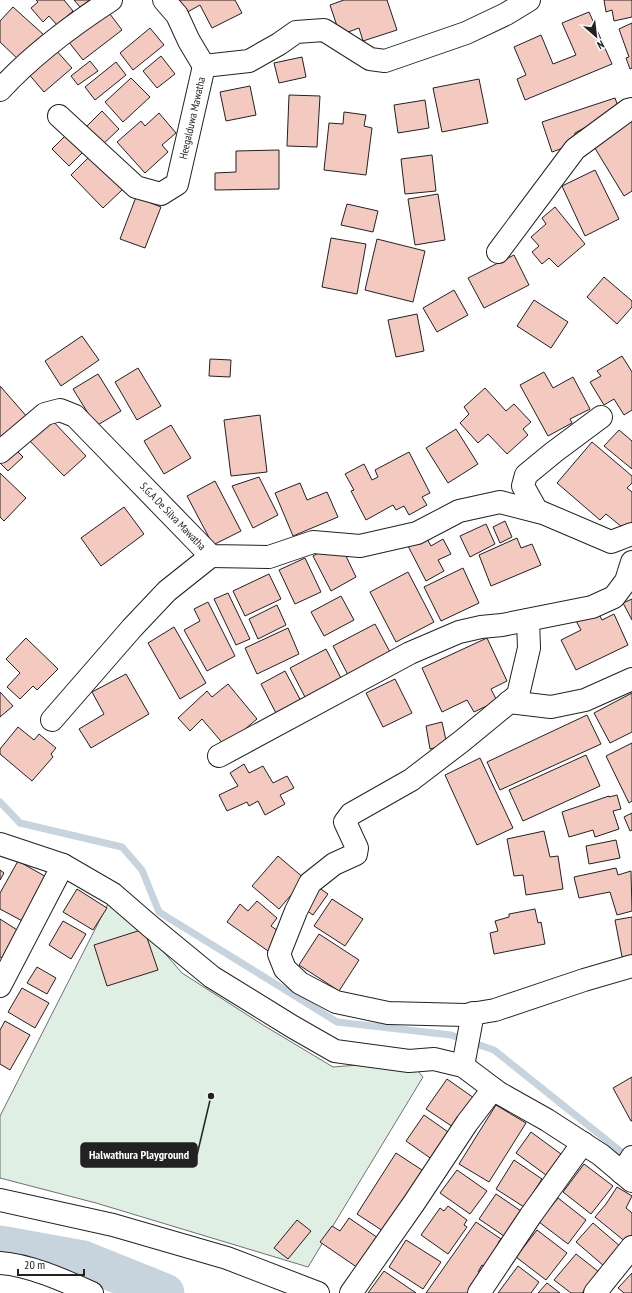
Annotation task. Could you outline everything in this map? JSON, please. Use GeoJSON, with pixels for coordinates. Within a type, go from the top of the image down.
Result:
{"type":"FeatureCollection","features":[{"type":"Feature","properties":{"kind":"street"},"geometry":{"type":"LineString","coordinates":[[0,90],[19,70],[64,32],[111,0]]}},
{"type":"Feature","properties":{"kind":"street"},"geometry":{"type":"LineString","coordinates":[[164,0],[176,15],[204,66]]}},
{"type":"Feature","properties":{"kind":"street","name":"Heegalduwa Mawatha"},"geometry":{"type":"LineString","coordinates":[[59,116],[136,187],[161,194],[177,184],[204,66],[249,61],[279,44],[296,32],[324,30],[370,59],[385,61],[466,33],[506,14],[529,0]]}},
{"type":"Feature","properties":{"kind":"street"},"geometry":{"type":"LineString","coordinates":[[498,252],[575,149],[628,110],[632,109]]}},
{"type":"Feature","properties":{"kind":"street","name":"S.G.A De Silva Mawatha"},"geometry":{"type":"LineString","coordinates":[[0,452],[45,414],[60,410],[75,416],[211,556],[269,557],[313,542],[360,546],[417,533],[459,512],[500,502],[537,512],[610,542],[632,534]]}},
{"type":"Feature","properties":{"kind":"street"},"geometry":{"type":"LineString","coordinates":[[537,512],[523,486],[526,475],[601,416]]}},
{"type":"Feature","properties":{"kind":"street"},"geometry":{"type":"LineString","coordinates":[[52,720],[132,628],[167,592],[211,556]]}},
{"type":"Feature","properties":{"kind":"street"},"geometry":{"type":"LineString","coordinates":[[219,756],[410,653],[459,632],[592,607],[614,597],[626,581],[632,562]]}},
{"type":"Feature","properties":{"kind":"street"},"geometry":{"type":"LineString","coordinates":[[528,620],[529,648],[518,695],[411,780],[351,814],[345,822],[357,848],[356,854],[334,864],[310,883],[296,911],[279,954],[285,969],[300,983],[336,1002],[388,1013],[465,1015],[495,1010],[584,980],[632,966]]}},
{"type":"Feature","properties":{"kind":"street"},"geometry":{"type":"LineString","coordinates":[[509,702],[551,707],[585,700],[632,679]]}},
{"type":"Feature","properties":{"kind":"street"},"geometry":{"type":"LineString","coordinates":[[0,844],[63,865],[113,894],[212,977],[335,1051],[409,1060],[434,1059],[463,1066],[499,1093],[547,1120],[601,1155],[629,1170]]}},
{"type":"Feature","properties":{"kind":"street"},"geometry":{"type":"LineString","coordinates":[[2,975],[63,865]]}},
{"type":"Feature","properties":{"kind":"street"},"geometry":{"type":"LineString","coordinates":[[463,1066],[473,1014]]}},
{"type":"Feature","properties":{"kind":"street"},"geometry":{"type":"LineString","coordinates":[[351,1293],[414,1203],[467,1123],[493,1089]]}},
{"type":"Feature","properties":{"kind":"street"},"geometry":{"type":"LineString","coordinates":[[479,1293],[531,1215],[583,1143]]}},
{"type":"Feature","properties":{"kind":"street"},"geometry":{"type":"LineString","coordinates":[[0,1200],[113,1225],[227,1258],[318,1293]]}},
{"type":"Feature","properties":{"kind":"street"},"geometry":{"type":"LineString","coordinates":[[595,1293],[632,1247]]}},
{"type":"Feature","properties":{"kind":"street"},"geometry":{"type":"LineString","coordinates":[[0,1263],[15,1264],[92,1293]]}},
{"type":"Feature","properties":{"kind":"green space"},"geometry":{"type":"Polygon","coordinates":[[[113,894],[182,973],[263,1025],[333,1067],[409,1061],[423,1077],[308,1267],[96,1203],[0,1178],[0,1116],[113,894]]]}},
{"type":"Feature","properties":{"kind":"building"},"geometry":{"type":"Polygon","coordinates":[[[36,0],[64,0],[73,11],[57,25],[49,16],[43,22],[31,8],[38,2],[36,0]]]}},
{"type":"Feature","properties":{"kind":"building"},"geometry":{"type":"Polygon","coordinates":[[[74,0],[90,0],[80,7],[74,0]]]}},
{"type":"Feature","properties":{"kind":"building"},"geometry":{"type":"Polygon","coordinates":[[[176,0],[235,0],[242,13],[212,28],[200,5],[184,14],[176,0]]]}},
{"type":"Feature","properties":{"kind":"building"},"geometry":{"type":"Polygon","coordinates":[[[344,0],[387,0],[397,30],[363,41],[359,28],[340,35],[330,5],[344,0]]]}},
{"type":"Feature","properties":{"kind":"building"},"geometry":{"type":"Polygon","coordinates":[[[604,0],[632,0],[632,17],[614,21],[612,10],[606,12],[604,0]]]}},
{"type":"Feature","properties":{"kind":"building"},"geometry":{"type":"Polygon","coordinates":[[[13,7],[44,35],[20,61],[0,42],[0,21],[13,7]]]}},
{"type":"Feature","properties":{"kind":"building"},"geometry":{"type":"Polygon","coordinates":[[[107,10],[122,30],[83,60],[68,41],[107,10]]]}},
{"type":"Feature","properties":{"kind":"building"},"geometry":{"type":"Polygon","coordinates":[[[589,12],[612,64],[525,100],[517,79],[526,75],[514,47],[541,35],[553,64],[576,55],[562,23],[589,12]]]}},
{"type":"Feature","properties":{"kind":"building"},"geometry":{"type":"Polygon","coordinates":[[[632,23],[632,68],[630,69],[626,58],[629,57],[619,29],[632,23]]]}},
{"type":"Feature","properties":{"kind":"building"},"geometry":{"type":"Polygon","coordinates":[[[150,28],[164,45],[133,70],[120,53],[150,28]]]}},
{"type":"Feature","properties":{"kind":"building"},"geometry":{"type":"Polygon","coordinates":[[[54,48],[72,68],[44,92],[27,72],[54,48]]]}},
{"type":"Feature","properties":{"kind":"building"},"geometry":{"type":"Polygon","coordinates":[[[161,56],[175,74],[157,88],[143,71],[161,56]]]}},
{"type":"Feature","properties":{"kind":"building"},"geometry":{"type":"Polygon","coordinates":[[[302,57],[306,77],[279,83],[274,63],[302,57]]]}},
{"type":"Feature","properties":{"kind":"building"},"geometry":{"type":"Polygon","coordinates":[[[90,61],[98,71],[78,85],[71,76],[90,61]]]}},
{"type":"Feature","properties":{"kind":"building"},"geometry":{"type":"Polygon","coordinates":[[[116,62],[126,75],[95,100],[85,87],[116,62]]]}},
{"type":"Feature","properties":{"kind":"building"},"geometry":{"type":"Polygon","coordinates":[[[131,78],[150,97],[123,122],[105,102],[131,78]]]}},
{"type":"Feature","properties":{"kind":"building"},"geometry":{"type":"Polygon","coordinates":[[[479,79],[488,123],[442,132],[433,88],[479,79]]]}},
{"type":"Feature","properties":{"kind":"building"},"geometry":{"type":"Polygon","coordinates":[[[250,86],[256,115],[226,121],[220,92],[250,86]]]}},
{"type":"Feature","properties":{"kind":"building"},"geometry":{"type":"Polygon","coordinates":[[[289,95],[320,96],[317,147],[287,146],[289,95]]]}},
{"type":"Feature","properties":{"kind":"building"},"geometry":{"type":"Polygon","coordinates":[[[615,98],[619,109],[575,133],[574,144],[552,152],[542,122],[615,98]]]}},
{"type":"Feature","properties":{"kind":"building"},"geometry":{"type":"Polygon","coordinates":[[[425,100],[429,128],[398,133],[394,105],[425,100]]]}},
{"type":"Feature","properties":{"kind":"building"},"geometry":{"type":"Polygon","coordinates":[[[102,111],[119,129],[100,147],[83,130],[102,111]]]}},
{"type":"Feature","properties":{"kind":"building"},"geometry":{"type":"Polygon","coordinates":[[[344,112],[366,115],[364,126],[372,128],[366,175],[324,170],[329,123],[343,124],[344,112]]]}},
{"type":"Feature","properties":{"kind":"building"},"geometry":{"type":"Polygon","coordinates":[[[159,113],[176,133],[162,145],[168,152],[145,173],[117,142],[141,121],[145,126],[159,113]]]}},
{"type":"Feature","properties":{"kind":"building"},"geometry":{"type":"Polygon","coordinates":[[[632,115],[632,191],[624,196],[590,140],[632,115]]]}},
{"type":"Feature","properties":{"kind":"building"},"geometry":{"type":"Polygon","coordinates":[[[68,133],[85,150],[69,166],[52,149],[68,133]]]}},
{"type":"Feature","properties":{"kind":"building"},"geometry":{"type":"Polygon","coordinates":[[[279,150],[279,189],[215,190],[215,173],[236,172],[236,151],[279,150]]]}},
{"type":"Feature","properties":{"kind":"building"},"geometry":{"type":"Polygon","coordinates":[[[432,155],[436,191],[405,194],[401,159],[432,155]]]}},
{"type":"Feature","properties":{"kind":"building"},"geometry":{"type":"Polygon","coordinates":[[[90,156],[123,189],[103,208],[71,175],[90,156]]]}},
{"type":"Feature","properties":{"kind":"building"},"geometry":{"type":"Polygon","coordinates":[[[595,170],[619,219],[585,236],[562,186],[595,170]]]}},
{"type":"Feature","properties":{"kind":"building"},"geometry":{"type":"Polygon","coordinates":[[[438,194],[445,240],[415,245],[408,199],[438,194]]]}},
{"type":"Feature","properties":{"kind":"building"},"geometry":{"type":"Polygon","coordinates":[[[136,197],[161,207],[145,248],[120,239],[136,197]]]}},
{"type":"Feature","properties":{"kind":"building"},"geometry":{"type":"Polygon","coordinates":[[[347,204],[378,211],[373,232],[341,225],[347,204]]]}},
{"type":"Feature","properties":{"kind":"building"},"geometry":{"type":"Polygon","coordinates":[[[555,207],[585,244],[558,267],[549,258],[542,264],[532,252],[539,246],[531,237],[546,224],[542,218],[555,207]]]}},
{"type":"Feature","properties":{"kind":"building"},"geometry":{"type":"Polygon","coordinates":[[[331,238],[366,244],[357,294],[322,287],[331,238]]]}},
{"type":"Feature","properties":{"kind":"building"},"geometry":{"type":"Polygon","coordinates":[[[377,239],[425,251],[413,302],[365,290],[377,239]]]}},
{"type":"Feature","properties":{"kind":"building"},"geometry":{"type":"Polygon","coordinates":[[[514,255],[529,285],[484,308],[468,278],[514,255]]]}},
{"type":"Feature","properties":{"kind":"building"},"geometry":{"type":"Polygon","coordinates":[[[604,277],[632,301],[632,307],[617,324],[587,297],[604,277]]]}},
{"type":"Feature","properties":{"kind":"building"},"geometry":{"type":"Polygon","coordinates":[[[454,290],[468,315],[437,332],[423,308],[454,290]]]}},
{"type":"Feature","properties":{"kind":"building"},"geometry":{"type":"Polygon","coordinates":[[[534,300],[568,322],[551,348],[517,326],[534,300]]]}},
{"type":"Feature","properties":{"kind":"building"},"geometry":{"type":"Polygon","coordinates":[[[417,314],[424,351],[396,357],[388,320],[417,314]]]}},
{"type":"Feature","properties":{"kind":"building"},"geometry":{"type":"Polygon","coordinates":[[[82,336],[99,360],[61,386],[45,361],[82,336]]]}},
{"type":"Feature","properties":{"kind":"building"},"geometry":{"type":"Polygon","coordinates":[[[622,356],[632,372],[632,410],[624,415],[614,399],[604,405],[590,382],[601,376],[597,371],[622,356]]]}},
{"type":"Feature","properties":{"kind":"building"},"geometry":{"type":"Polygon","coordinates":[[[210,359],[231,360],[230,377],[209,376],[210,359]]]}},
{"type":"Feature","properties":{"kind":"building"},"geometry":{"type":"Polygon","coordinates":[[[138,368],[161,406],[137,420],[115,382],[138,368]]]}},
{"type":"Feature","properties":{"kind":"building"},"geometry":{"type":"Polygon","coordinates":[[[544,372],[553,388],[573,377],[590,409],[570,419],[572,423],[548,436],[520,385],[544,372]]]}},
{"type":"Feature","properties":{"kind":"building"},"geometry":{"type":"Polygon","coordinates":[[[98,374],[121,411],[96,426],[73,389],[98,374]]]}},
{"type":"Feature","properties":{"kind":"building"},"geometry":{"type":"Polygon","coordinates":[[[0,386],[29,419],[0,444],[0,386]]]}},
{"type":"Feature","properties":{"kind":"building"},"geometry":{"type":"Polygon","coordinates":[[[485,388],[506,411],[514,404],[531,422],[523,429],[528,435],[507,454],[488,434],[478,443],[460,423],[469,414],[464,407],[485,388]]]}},
{"type":"Feature","properties":{"kind":"building"},"geometry":{"type":"Polygon","coordinates":[[[260,415],[267,472],[231,476],[224,420],[260,415]]]}},
{"type":"Feature","properties":{"kind":"building"},"geometry":{"type":"Polygon","coordinates":[[[49,417],[86,456],[64,476],[27,438],[49,417]]]}},
{"type":"Feature","properties":{"kind":"building"},"geometry":{"type":"Polygon","coordinates":[[[171,425],[191,458],[164,474],[144,441],[171,425]]]}},
{"type":"Feature","properties":{"kind":"building"},"geometry":{"type":"Polygon","coordinates":[[[456,429],[478,464],[448,483],[426,448],[456,429]]]}},
{"type":"Feature","properties":{"kind":"building"},"geometry":{"type":"Polygon","coordinates":[[[619,430],[632,441],[632,469],[604,446],[619,430]]]}},
{"type":"Feature","properties":{"kind":"building"},"geometry":{"type":"Polygon","coordinates":[[[592,442],[632,476],[632,483],[627,488],[632,492],[632,527],[628,532],[606,514],[600,520],[557,483],[592,442]]]}},
{"type":"Feature","properties":{"kind":"building"},"geometry":{"type":"Polygon","coordinates":[[[12,446],[23,457],[8,471],[0,463],[12,446]]]}},
{"type":"Feature","properties":{"kind":"building"},"geometry":{"type":"Polygon","coordinates":[[[409,452],[430,493],[422,497],[427,505],[409,515],[404,506],[396,510],[393,505],[366,520],[351,491],[354,490],[345,474],[364,464],[372,480],[378,477],[375,470],[409,452]]]}},
{"type":"Feature","properties":{"kind":"building"},"geometry":{"type":"Polygon","coordinates":[[[0,473],[26,498],[4,521],[0,517],[0,473]]]}},
{"type":"Feature","properties":{"kind":"building"},"geometry":{"type":"Polygon","coordinates":[[[259,477],[278,515],[253,528],[232,486],[259,477]]]}},
{"type":"Feature","properties":{"kind":"building"},"geometry":{"type":"Polygon","coordinates":[[[215,481],[241,531],[213,545],[187,496],[215,481]]]}},
{"type":"Feature","properties":{"kind":"building"},"geometry":{"type":"Polygon","coordinates":[[[300,483],[307,500],[327,492],[338,517],[293,536],[275,493],[300,483]]]}},
{"type":"Feature","properties":{"kind":"building"},"geometry":{"type":"Polygon","coordinates":[[[124,507],[144,534],[101,566],[81,538],[124,507]]]}},
{"type":"Feature","properties":{"kind":"building"},"geometry":{"type":"Polygon","coordinates":[[[505,521],[512,537],[500,543],[493,527],[505,521]]]}},
{"type":"Feature","properties":{"kind":"building"},"geometry":{"type":"Polygon","coordinates":[[[486,524],[495,544],[470,557],[460,536],[486,524]]]}},
{"type":"Feature","properties":{"kind":"building"},"geometry":{"type":"Polygon","coordinates":[[[426,537],[431,546],[443,539],[451,554],[438,560],[444,571],[426,581],[408,546],[426,537]]]}},
{"type":"Feature","properties":{"kind":"building"},"geometry":{"type":"Polygon","coordinates":[[[517,538],[521,548],[532,544],[541,565],[491,586],[479,555],[517,538]]]}},
{"type":"Feature","properties":{"kind":"building"},"geometry":{"type":"Polygon","coordinates":[[[327,548],[346,556],[356,577],[331,591],[313,556],[327,548]]]}},
{"type":"Feature","properties":{"kind":"building"},"geometry":{"type":"Polygon","coordinates":[[[305,558],[321,592],[295,604],[279,570],[305,558]]]}},
{"type":"Feature","properties":{"kind":"building"},"geometry":{"type":"Polygon","coordinates":[[[463,568],[479,603],[441,621],[424,587],[463,568]]]}},
{"type":"Feature","properties":{"kind":"building"},"geometry":{"type":"Polygon","coordinates":[[[408,572],[434,622],[396,642],[370,592],[408,572]]]}},
{"type":"Feature","properties":{"kind":"building"},"geometry":{"type":"Polygon","coordinates":[[[269,574],[281,599],[245,616],[233,591],[269,574]]]}},
{"type":"Feature","properties":{"kind":"building"},"geometry":{"type":"Polygon","coordinates":[[[228,593],[250,639],[236,645],[214,599],[228,593]]]}},
{"type":"Feature","properties":{"kind":"building"},"geometry":{"type":"Polygon","coordinates":[[[341,596],[354,620],[324,636],[311,612],[341,596]]]}},
{"type":"Feature","properties":{"kind":"building"},"geometry":{"type":"Polygon","coordinates":[[[632,599],[632,620],[623,603],[632,599]]]}},
{"type":"Feature","properties":{"kind":"building"},"geometry":{"type":"Polygon","coordinates":[[[208,602],[235,656],[207,671],[184,630],[200,621],[194,609],[208,602]]]}},
{"type":"Feature","properties":{"kind":"building"},"geometry":{"type":"Polygon","coordinates":[[[277,605],[286,625],[258,639],[249,619],[277,605]]]}},
{"type":"Feature","properties":{"kind":"building"},"geometry":{"type":"Polygon","coordinates":[[[596,608],[602,620],[614,614],[628,645],[576,670],[561,640],[581,630],[575,619],[596,608]]]}},
{"type":"Feature","properties":{"kind":"building"},"geometry":{"type":"Polygon","coordinates":[[[375,624],[390,652],[348,675],[333,646],[375,624]]]}},
{"type":"Feature","properties":{"kind":"building"},"geometry":{"type":"Polygon","coordinates":[[[174,627],[206,683],[180,699],[148,643],[174,627]]]}},
{"type":"Feature","properties":{"kind":"building"},"geometry":{"type":"Polygon","coordinates":[[[288,628],[299,654],[257,674],[245,648],[288,628]]]}},
{"type":"Feature","properties":{"kind":"building"},"geometry":{"type":"Polygon","coordinates":[[[26,638],[58,669],[37,690],[33,686],[20,699],[7,687],[20,673],[6,659],[26,638]]]}},
{"type":"Feature","properties":{"kind":"building"},"geometry":{"type":"Polygon","coordinates":[[[487,638],[507,681],[491,689],[497,701],[474,712],[467,700],[442,712],[422,668],[487,638]]]}},
{"type":"Feature","properties":{"kind":"building"},"geometry":{"type":"Polygon","coordinates":[[[326,649],[342,680],[306,699],[290,668],[326,649]]]}},
{"type":"Feature","properties":{"kind":"building"},"geometry":{"type":"Polygon","coordinates":[[[285,671],[302,703],[278,717],[261,684],[285,671]]]}},
{"type":"Feature","properties":{"kind":"building"},"geometry":{"type":"Polygon","coordinates":[[[126,674],[149,714],[91,748],[79,729],[104,714],[92,692],[126,674]]]}},
{"type":"Feature","properties":{"kind":"building"},"geometry":{"type":"Polygon","coordinates":[[[395,679],[412,713],[383,727],[366,693],[395,679]]]}},
{"type":"Feature","properties":{"kind":"building"},"geometry":{"type":"Polygon","coordinates":[[[228,684],[257,719],[225,746],[202,719],[190,731],[178,718],[207,691],[212,697],[228,684]]]}},
{"type":"Feature","properties":{"kind":"building"},"geometry":{"type":"Polygon","coordinates":[[[0,692],[13,706],[0,717],[0,692]]]}},
{"type":"Feature","properties":{"kind":"building"},"geometry":{"type":"Polygon","coordinates":[[[632,693],[632,732],[610,743],[594,713],[632,693]]]}},
{"type":"Feature","properties":{"kind":"building"},"geometry":{"type":"Polygon","coordinates":[[[587,715],[601,744],[500,790],[487,762],[587,715]]]}},
{"type":"Feature","properties":{"kind":"building"},"geometry":{"type":"Polygon","coordinates":[[[442,722],[447,745],[430,749],[426,726],[442,722]]]}},
{"type":"Feature","properties":{"kind":"building"},"geometry":{"type":"Polygon","coordinates":[[[18,727],[34,740],[39,734],[56,748],[51,754],[53,757],[32,781],[0,754],[0,749],[18,727]]]}},
{"type":"Feature","properties":{"kind":"building"},"geometry":{"type":"Polygon","coordinates":[[[632,743],[632,801],[629,803],[606,756],[632,743]]]}},
{"type":"Feature","properties":{"kind":"building"},"geometry":{"type":"Polygon","coordinates":[[[586,755],[600,786],[523,821],[509,790],[586,755]]]}},
{"type":"Feature","properties":{"kind":"building"},"geometry":{"type":"Polygon","coordinates":[[[480,758],[513,828],[477,845],[445,775],[480,758]]]}},
{"type":"Feature","properties":{"kind":"building"},"geometry":{"type":"Polygon","coordinates":[[[244,764],[249,773],[263,766],[273,783],[287,776],[294,788],[280,795],[285,804],[265,815],[258,801],[249,806],[247,802],[227,811],[219,795],[238,786],[230,773],[244,764]]]}},
{"type":"Feature","properties":{"kind":"building"},"geometry":{"type":"Polygon","coordinates":[[[617,795],[621,809],[613,811],[619,829],[595,837],[593,830],[569,837],[562,812],[609,796],[617,795]]]}},
{"type":"Feature","properties":{"kind":"building"},"geometry":{"type":"Polygon","coordinates":[[[632,813],[632,830],[630,831],[624,817],[632,813]]]}},
{"type":"Feature","properties":{"kind":"building"},"geometry":{"type":"Polygon","coordinates":[[[544,831],[550,857],[558,856],[563,889],[526,895],[523,875],[514,876],[507,839],[544,831]]]}},
{"type":"Feature","properties":{"kind":"building"},"geometry":{"type":"Polygon","coordinates":[[[616,840],[620,858],[589,864],[586,846],[616,840]]]}},
{"type":"Feature","properties":{"kind":"building"},"geometry":{"type":"Polygon","coordinates":[[[278,856],[305,879],[279,909],[252,886],[278,856]]]}},
{"type":"Feature","properties":{"kind":"building"},"geometry":{"type":"Polygon","coordinates":[[[18,861],[50,879],[26,923],[0,909],[0,893],[18,861]]]}},
{"type":"Feature","properties":{"kind":"building"},"geometry":{"type":"Polygon","coordinates":[[[616,868],[618,875],[631,871],[632,911],[617,915],[610,892],[579,898],[574,877],[616,868]]]}},
{"type":"Feature","properties":{"kind":"building"},"geometry":{"type":"Polygon","coordinates":[[[0,870],[4,873],[0,880],[0,870]]]}},
{"type":"Feature","properties":{"kind":"building"},"geometry":{"type":"Polygon","coordinates":[[[315,885],[328,894],[313,915],[300,906],[315,885]]]}},
{"type":"Feature","properties":{"kind":"building"},"geometry":{"type":"Polygon","coordinates":[[[77,889],[107,908],[93,930],[63,912],[77,889]]]}},
{"type":"Feature","properties":{"kind":"building"},"geometry":{"type":"Polygon","coordinates":[[[332,899],[363,919],[345,946],[314,926],[332,899]]]}},
{"type":"Feature","properties":{"kind":"building"},"geometry":{"type":"Polygon","coordinates":[[[257,901],[277,918],[271,926],[281,933],[268,951],[227,922],[240,904],[248,911],[257,901]]]}},
{"type":"Feature","properties":{"kind":"building"},"geometry":{"type":"Polygon","coordinates":[[[535,909],[538,923],[541,922],[545,944],[494,954],[490,933],[498,931],[495,921],[509,917],[509,914],[535,909]]]}},
{"type":"Feature","properties":{"kind":"building"},"geometry":{"type":"Polygon","coordinates":[[[632,917],[632,961],[623,962],[615,920],[632,917]]]}},
{"type":"Feature","properties":{"kind":"building"},"geometry":{"type":"Polygon","coordinates":[[[0,919],[25,935],[7,962],[0,957],[0,919]]]}},
{"type":"Feature","properties":{"kind":"building"},"geometry":{"type":"Polygon","coordinates":[[[63,921],[86,934],[71,959],[49,945],[63,921]]]}},
{"type":"Feature","properties":{"kind":"building"},"geometry":{"type":"Polygon","coordinates":[[[144,929],[158,970],[107,986],[94,945],[144,929]]]}},
{"type":"Feature","properties":{"kind":"building"},"geometry":{"type":"Polygon","coordinates":[[[319,934],[359,960],[339,991],[299,965],[319,934]]]}},
{"type":"Feature","properties":{"kind":"building"},"geometry":{"type":"Polygon","coordinates":[[[37,967],[56,978],[47,994],[27,983],[37,967]]]}},
{"type":"Feature","properties":{"kind":"building"},"geometry":{"type":"Polygon","coordinates":[[[22,988],[49,1003],[35,1028],[8,1012],[22,988]]]}},
{"type":"Feature","properties":{"kind":"building"},"geometry":{"type":"Polygon","coordinates":[[[5,1021],[30,1035],[10,1070],[0,1064],[0,1030],[5,1021]]]}},
{"type":"Feature","properties":{"kind":"building"},"geometry":{"type":"Polygon","coordinates":[[[632,1077],[632,1121],[631,1121],[613,1088],[632,1077]]]}},
{"type":"Feature","properties":{"kind":"building"},"geometry":{"type":"Polygon","coordinates":[[[447,1079],[474,1098],[453,1127],[426,1109],[447,1079]]]}},
{"type":"Feature","properties":{"kind":"building"},"geometry":{"type":"Polygon","coordinates":[[[496,1105],[526,1123],[489,1182],[459,1164],[496,1105]]]}},
{"type":"Feature","properties":{"kind":"building"},"geometry":{"type":"Polygon","coordinates":[[[424,1115],[451,1134],[433,1160],[406,1141],[424,1115]]]}},
{"type":"Feature","properties":{"kind":"building"},"geometry":{"type":"Polygon","coordinates":[[[531,1132],[561,1154],[546,1175],[516,1153],[531,1132]]]}},
{"type":"Feature","properties":{"kind":"building"},"geometry":{"type":"Polygon","coordinates":[[[396,1153],[425,1172],[386,1233],[357,1214],[396,1153]]]}},
{"type":"Feature","properties":{"kind":"building"},"geometry":{"type":"Polygon","coordinates":[[[514,1160],[542,1179],[524,1207],[496,1189],[514,1160]]]}},
{"type":"Feature","properties":{"kind":"building"},"geometry":{"type":"Polygon","coordinates":[[[584,1164],[613,1186],[591,1214],[563,1192],[584,1164]]]}},
{"type":"Feature","properties":{"kind":"building"},"geometry":{"type":"Polygon","coordinates":[[[457,1170],[487,1191],[470,1214],[440,1193],[457,1170]]]}},
{"type":"Feature","properties":{"kind":"building"},"geometry":{"type":"Polygon","coordinates":[[[617,1187],[632,1196],[626,1208],[632,1213],[632,1237],[627,1243],[595,1217],[617,1187]]]}},
{"type":"Feature","properties":{"kind":"building"},"geometry":{"type":"Polygon","coordinates":[[[496,1194],[524,1213],[507,1238],[479,1219],[496,1194]]]}},
{"type":"Feature","properties":{"kind":"building"},"geometry":{"type":"Polygon","coordinates":[[[558,1198],[586,1220],[568,1244],[539,1222],[558,1198]]]}},
{"type":"Feature","properties":{"kind":"building"},"geometry":{"type":"Polygon","coordinates":[[[448,1206],[467,1220],[464,1225],[467,1227],[448,1254],[421,1235],[440,1208],[444,1211],[448,1206]]]}},
{"type":"Feature","properties":{"kind":"building"},"geometry":{"type":"Polygon","coordinates":[[[349,1218],[381,1240],[361,1270],[320,1242],[332,1226],[340,1231],[349,1218]]]}},
{"type":"Feature","properties":{"kind":"building"},"geometry":{"type":"Polygon","coordinates":[[[297,1220],[311,1231],[288,1259],[274,1248],[297,1220]]]}},
{"type":"Feature","properties":{"kind":"building"},"geometry":{"type":"Polygon","coordinates":[[[476,1222],[501,1239],[498,1243],[504,1247],[489,1270],[482,1265],[478,1272],[484,1277],[472,1293],[426,1293],[476,1222]]]}},
{"type":"Feature","properties":{"kind":"building"},"geometry":{"type":"Polygon","coordinates":[[[593,1223],[621,1247],[604,1266],[576,1242],[593,1223]]]}},
{"type":"Feature","properties":{"kind":"building"},"geometry":{"type":"Polygon","coordinates":[[[537,1230],[567,1253],[546,1280],[516,1257],[537,1230]]]}},
{"type":"Feature","properties":{"kind":"building"},"geometry":{"type":"Polygon","coordinates":[[[406,1240],[441,1262],[423,1289],[389,1267],[406,1240]]]}},
{"type":"Feature","properties":{"kind":"building"},"geometry":{"type":"Polygon","coordinates":[[[576,1254],[599,1272],[582,1293],[571,1293],[554,1280],[576,1254]]]}},
{"type":"Feature","properties":{"kind":"building"},"geometry":{"type":"Polygon","coordinates":[[[518,1266],[539,1282],[531,1293],[498,1293],[518,1266]]]}},
{"type":"Feature","properties":{"kind":"building"},"geometry":{"type":"Polygon","coordinates":[[[384,1271],[416,1293],[368,1293],[384,1271]]]}},
{"type":"Feature","properties":{"kind":"building"},"geometry":{"type":"Polygon","coordinates":[[[632,1273],[632,1293],[624,1293],[618,1288],[632,1273]]]}},
{"type":"Feature","properties":{"kind":"building"},"geometry":{"type":"Polygon","coordinates":[[[547,1283],[560,1293],[538,1293],[547,1283]]]}},
{"type":"Feature","properties":{"kind":"waterway"},"geometry":{"type":"LineString","coordinates":[[0,802],[20,823],[122,847],[142,870],[159,912],[337,1022],[451,1035],[494,1050],[629,1158]]}},
{"type":"Feature","properties":{"kind":"waterway"},"geometry":{"type":"LineString","coordinates":[[0,1245],[83,1260],[165,1293]]}},
{"type":"Feature","properties":{"kind":"place","name":"Halwathura Playground"},"geometry":{"type":"Point","coordinates":[211,1096]}}]}
